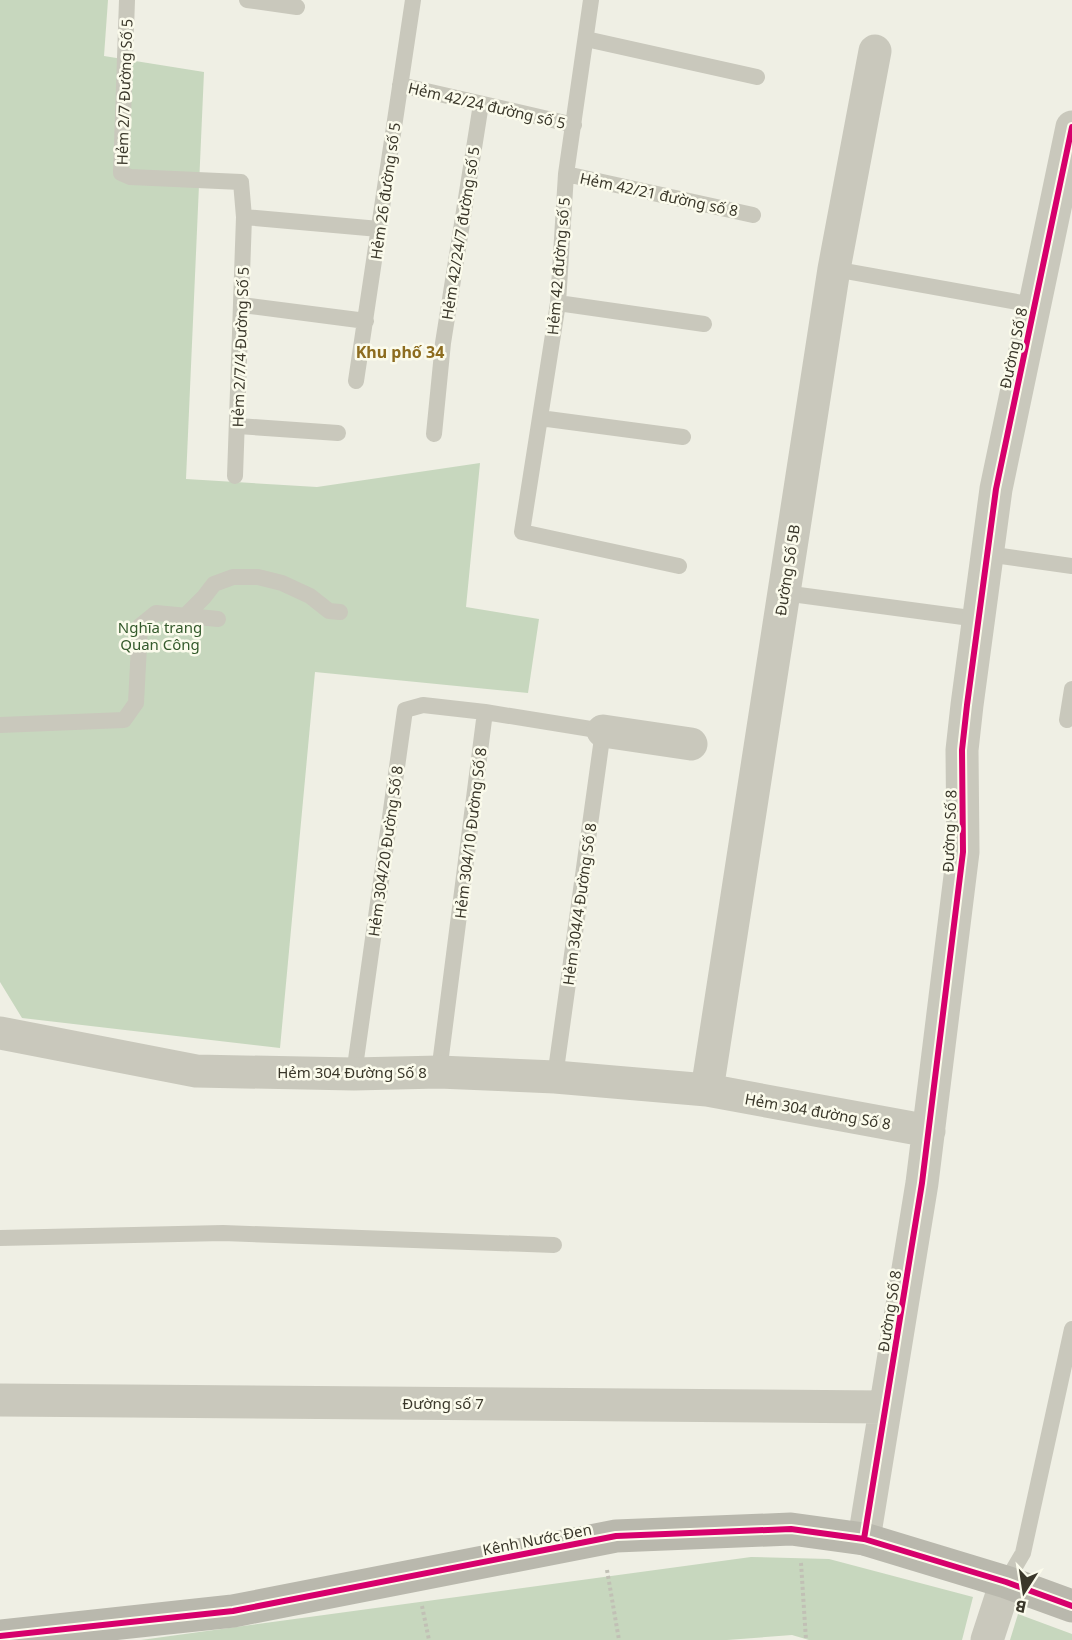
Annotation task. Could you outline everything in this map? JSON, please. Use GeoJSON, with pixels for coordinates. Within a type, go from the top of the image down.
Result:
{"type":"FeatureCollection","features":[{"type":"Feature","properties":{"kind":"street","name":"Đường Số 5B"},"geometry":{"type":"LineString","coordinates":[[707,1090],[834,269],[875,51]]}},
{"type":"Feature","properties":{"kind":"street","name":"Đường Số 8"},"geometry":{"type":"LineString","coordinates":[[864,1539],[929,1131],[963,852],[962,750],[996,489],[1072,127]]}},
{"type":"Feature","properties":{"kind":"street"},"geometry":{"type":"LineString","coordinates":[[603,731],[691,744]]}},
{"type":"Feature","properties":{"kind":"street","name":"Hẻm 304 Đường Số 8"},"geometry":{"type":"LineString","coordinates":[[0,1033],[196,1071],[354,1074],[440,1072],[555,1077],[707,1090]]}},
{"type":"Feature","properties":{"kind":"street","name":"Hẻm 304 đường Số 8"},"geometry":{"type":"LineString","coordinates":[[707,1090],[929,1131]]}},
{"type":"Feature","properties":{"kind":"street","name":"Đường số 7"},"geometry":{"type":"LineString","coordinates":[[0,1400],[885,1407]]}},
{"type":"Feature","properties":{"kind":"street","name":"Kênh Nước Đen"},"geometry":{"type":"LineString","coordinates":[[0,1636],[233,1611],[616,1536],[791,1528],[864,1539],[1006,1582],[1072,1606]]}},
{"type":"Feature","properties":{"kind":"street"},"geometry":{"type":"LineString","coordinates":[[987,1640],[1006,1582]]}},
{"type":"Feature","properties":{"kind":"lane","name":"Hẻm 2/7 Đường Số 5"},"geometry":{"type":"LineString","coordinates":[[127,0],[122,173],[130,177],[241,182],[244,217]]}},
{"type":"Feature","properties":{"kind":"lane"},"geometry":{"type":"LineString","coordinates":[[247,0],[297,7]]}},
{"type":"Feature","properties":{"kind":"lane","name":"Hẻm 26 đường số 5"},"geometry":{"type":"LineString","coordinates":[[356,381],[413,0]]}},
{"type":"Feature","properties":{"kind":"lane","name":"Hẻm 42 đường số 5"},"geometry":{"type":"LineString","coordinates":[[591,0],[566,174],[558,303],[522,532],[679,566]]}},
{"type":"Feature","properties":{"kind":"lane"},"geometry":{"type":"LineString","coordinates":[[586,39],[757,77]]}},
{"type":"Feature","properties":{"kind":"lane","name":"Hẻm 42/24 đường số 5"},"geometry":{"type":"LineString","coordinates":[[400,85],[574,125]]}},
{"type":"Feature","properties":{"kind":"lane","name":"Hẻm 42/24/7 đường số 5"},"geometry":{"type":"LineString","coordinates":[[434,434],[443,343],[481,104]]}},
{"type":"Feature","properties":{"kind":"lane","name":"Hẻm 42/21 đường số 8"},"geometry":{"type":"LineString","coordinates":[[566,174],[753,214]]}},
{"type":"Feature","properties":{"kind":"lane"},"geometry":{"type":"LineString","coordinates":[[244,217],[379,229]]}},
{"type":"Feature","properties":{"kind":"lane","name":"Hẻm 2/7/4 Đường Số 5"},"geometry":{"type":"LineString","coordinates":[[235,476],[244,217]]}},
{"type":"Feature","properties":{"kind":"lane"},"geometry":{"type":"LineString","coordinates":[[834,269],[1034,305]]}},
{"type":"Feature","properties":{"kind":"lane"},"geometry":{"type":"LineString","coordinates":[[558,303],[704,324]]}},
{"type":"Feature","properties":{"kind":"lane"},"geometry":{"type":"LineString","coordinates":[[242,305],[366,321]]}},
{"type":"Feature","properties":{"kind":"lane"},"geometry":{"type":"LineString","coordinates":[[540,418],[682,437]]}},
{"type":"Feature","properties":{"kind":"lane"},"geometry":{"type":"LineString","coordinates":[[238,426],[338,433]]}},
{"type":"Feature","properties":{"kind":"lane"},"geometry":{"type":"LineString","coordinates":[[987,554],[1072,566]]}},
{"type":"Feature","properties":{"kind":"lane"},"geometry":{"type":"LineString","coordinates":[[185,615],[214,584],[233,577],[258,577],[282,583],[310,596],[329,611],[340,612]]}},
{"type":"Feature","properties":{"kind":"lane"},"geometry":{"type":"LineString","coordinates":[[784,593],[978,619]]}},
{"type":"Feature","properties":{"kind":"lane"},"geometry":{"type":"LineString","coordinates":[[0,725],[124,720],[136,703],[140,626],[156,613],[218,619]]}},
{"type":"Feature","properties":{"kind":"lane"},"geometry":{"type":"LineString","coordinates":[[1067,720],[1072,689]]}},
{"type":"Feature","properties":{"kind":"lane","name":"Hẻm 304/20 Đường Số 8"},"geometry":{"type":"LineString","coordinates":[[354,1074],[405,710],[423,705],[485,712]]}},
{"type":"Feature","properties":{"kind":"lane"},"geometry":{"type":"LineString","coordinates":[[485,712],[603,731]]}},
{"type":"Feature","properties":{"kind":"lane","name":"Hẻm 304/10 Đường Số 8"},"geometry":{"type":"LineString","coordinates":[[440,1072],[485,712]]}},
{"type":"Feature","properties":{"kind":"lane","name":"Hẻm 304/4 Đường Số 8"},"geometry":{"type":"LineString","coordinates":[[555,1077],[603,731]]}},
{"type":"Feature","properties":{"kind":"lane"},"geometry":{"type":"LineString","coordinates":[[0,1238],[223,1233],[554,1245]]}},
{"type":"Feature","properties":{"kind":"lane"},"geometry":{"type":"LineString","coordinates":[[1006,1582],[1023,1553],[1072,1329]]}},
{"type":"Feature","properties":{"kind":"path"},"geometry":{"type":"LineString","coordinates":[[799,1530],[806,1640]]}},
{"type":"Feature","properties":{"kind":"path"},"geometry":{"type":"LineString","coordinates":[[602,1539],[619,1640]]}},
{"type":"Feature","properties":{"kind":"green space","name":"Nghĩa trang Quan Công"},"geometry":{"type":"Polygon","coordinates":[[[0,0],[108,0],[104,56],[204,72],[186,479],[317,487],[480,463],[466,607],[539,619],[528,693],[315,672],[280,1048],[22,1018],[0,982],[0,0]]]}},
{"type":"Feature","properties":{"kind":"green space"},"geometry":{"type":"Polygon","coordinates":[[[751,1557],[829,1559],[973,1597],[962,1640],[809,1640],[792,1635],[727,1640],[141,1640],[751,1557]]]}},
{"type":"Feature","properties":{"kind":"green space"},"geometry":{"type":"Polygon","coordinates":[[[1018,1614],[1072,1634],[1072,1640],[1010,1640],[1018,1614]]]}},
{"type":"Feature","properties":{"kind":"cycle path"},"geometry":{"type":"LineString","coordinates":[[864,1539],[922,1183],[963,852],[962,750],[996,489],[1072,127]]}},
{"type":"Feature","properties":{"kind":"cycle path"},"geometry":{"type":"LineString","coordinates":[[0,1636],[233,1611],[616,1536],[791,1529],[864,1539],[1006,1582],[1072,1606]]}},
{"type":"Feature","properties":{"kind":"district","name":"Khu phố 34"},"geometry":{"type":"Point","coordinates":[400,352]}}]}
